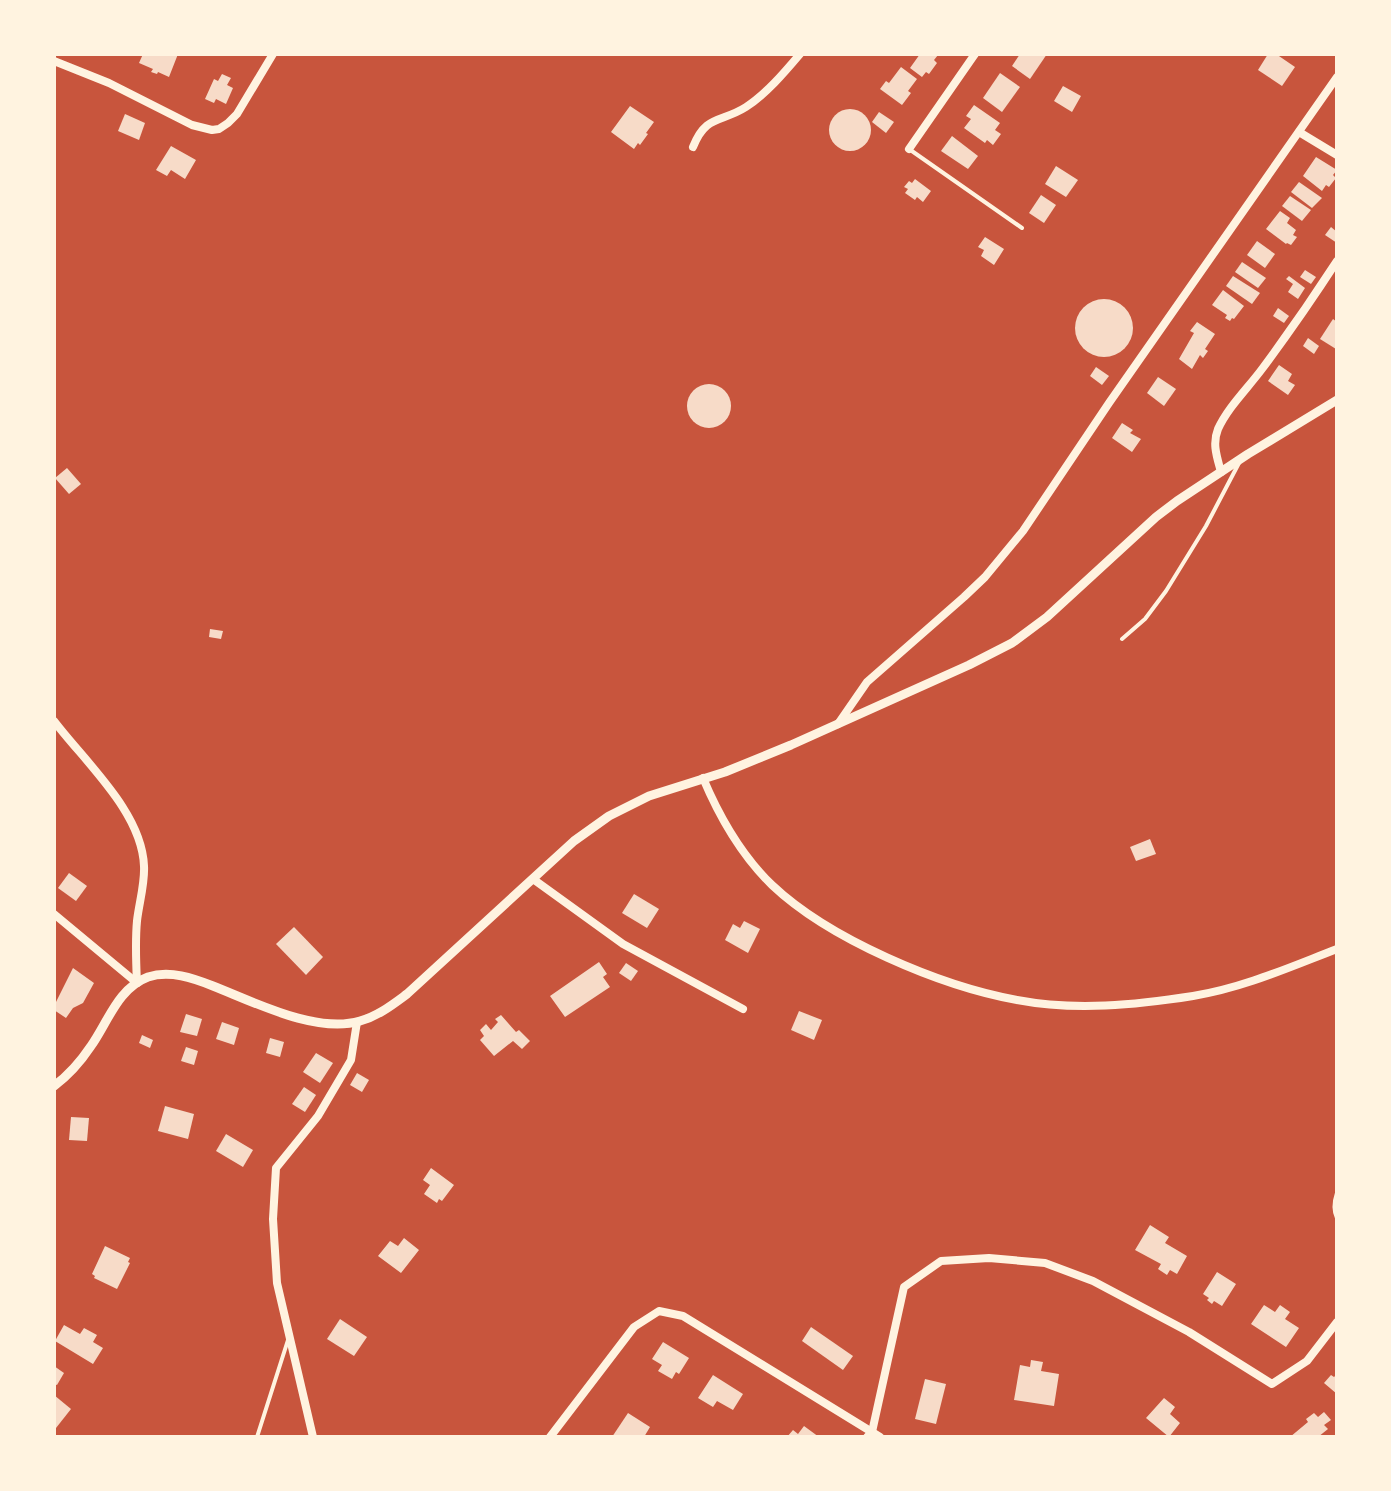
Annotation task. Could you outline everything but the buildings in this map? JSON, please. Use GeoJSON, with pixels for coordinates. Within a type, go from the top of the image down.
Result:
{"type":"FeatureCollection","features":[{"type":"Feature","properties":{"kind":"street"},"geometry":{"type":"LineString","coordinates":[[54,61],[109,83],[192,125],[212,130],[219,129],[237,114],[273,54]]}},
{"type":"Feature","properties":{"kind":"street"},"geometry":{"type":"LineString","coordinates":[[693,147],[707,124],[747,106],[765,92],[800,54]]}},
{"type":"Feature","properties":{"kind":"street"},"geometry":{"type":"LineString","coordinates":[[909,149],[975,54]]}},
{"type":"Feature","properties":{"kind":"street"},"geometry":{"type":"LineString","coordinates":[[838,724],[867,682],[985,577],[1023,531],[1337,77]]}},
{"type":"Feature","properties":{"kind":"street"},"geometry":{"type":"LineString","coordinates":[[1299,132],[1337,155]]}},
{"type":"Feature","properties":{"kind":"street"},"geometry":{"type":"LineString","coordinates":[[1221,472],[1215,452],[1218,429],[1337,261]]}},
{"type":"Feature","properties":{"kind":"street"},"geometry":{"type":"LineString","coordinates":[[54,1086],[82,1059],[127,990],[156,975],[182,976],[293,1016],[326,1023],[357,1022],[382,1012],[407,994],[574,841],[624,807],[752,761],[1012,643],[1047,617],[1156,517],[1196,487],[1337,400]]}},
{"type":"Feature","properties":{"kind":"street"},"geometry":{"type":"LineString","coordinates":[[54,721],[117,800],[132,823],[142,847],[144,866],[135,944],[137,983]]}},
{"type":"Feature","properties":{"kind":"street"},"geometry":{"type":"LineString","coordinates":[[703,778],[731,832],[770,883],[792,902],[878,953],[971,989],[1017,1000],[1059,1005],[1138,1003],[1196,996],[1243,984],[1337,949]]}},
{"type":"Feature","properties":{"kind":"street"},"geometry":{"type":"LineString","coordinates":[[533,879],[623,944],[743,1009]]}},
{"type":"Feature","properties":{"kind":"street"},"geometry":{"type":"LineString","coordinates":[[54,914],[137,983]]}},
{"type":"Feature","properties":{"kind":"street"},"geometry":{"type":"LineString","coordinates":[[313,1437],[277,1283],[273,1219],[276,1168],[318,1116],[351,1060],[357,1022]]}},
{"type":"Feature","properties":{"kind":"street"},"geometry":{"type":"LineString","coordinates":[[550,1437],[634,1327],[659,1311],[683,1316],[873,1435],[904,1287],[941,1261],[989,1258],[1045,1263],[1081,1276],[1189,1332],[1272,1384],[1307,1361],[1337,1322]]}},
{"type":"Feature","properties":{"kind":"lane"},"geometry":{"type":"LineString","coordinates":[[909,149],[1022,228]]}},
{"type":"Feature","properties":{"kind":"lane"},"geometry":{"type":"LineString","coordinates":[[1122,639],[1145,619],[1166,591],[1206,526],[1241,458]]}},
{"type":"Feature","properties":{"kind":"lane"},"geometry":{"type":"LineString","coordinates":[[1337,1193],[1334,1201],[1337,1218]]}},
{"type":"Feature","properties":{"kind":"lane"},"geometry":{"type":"LineString","coordinates":[[257,1437],[289,1337]]}}]}
